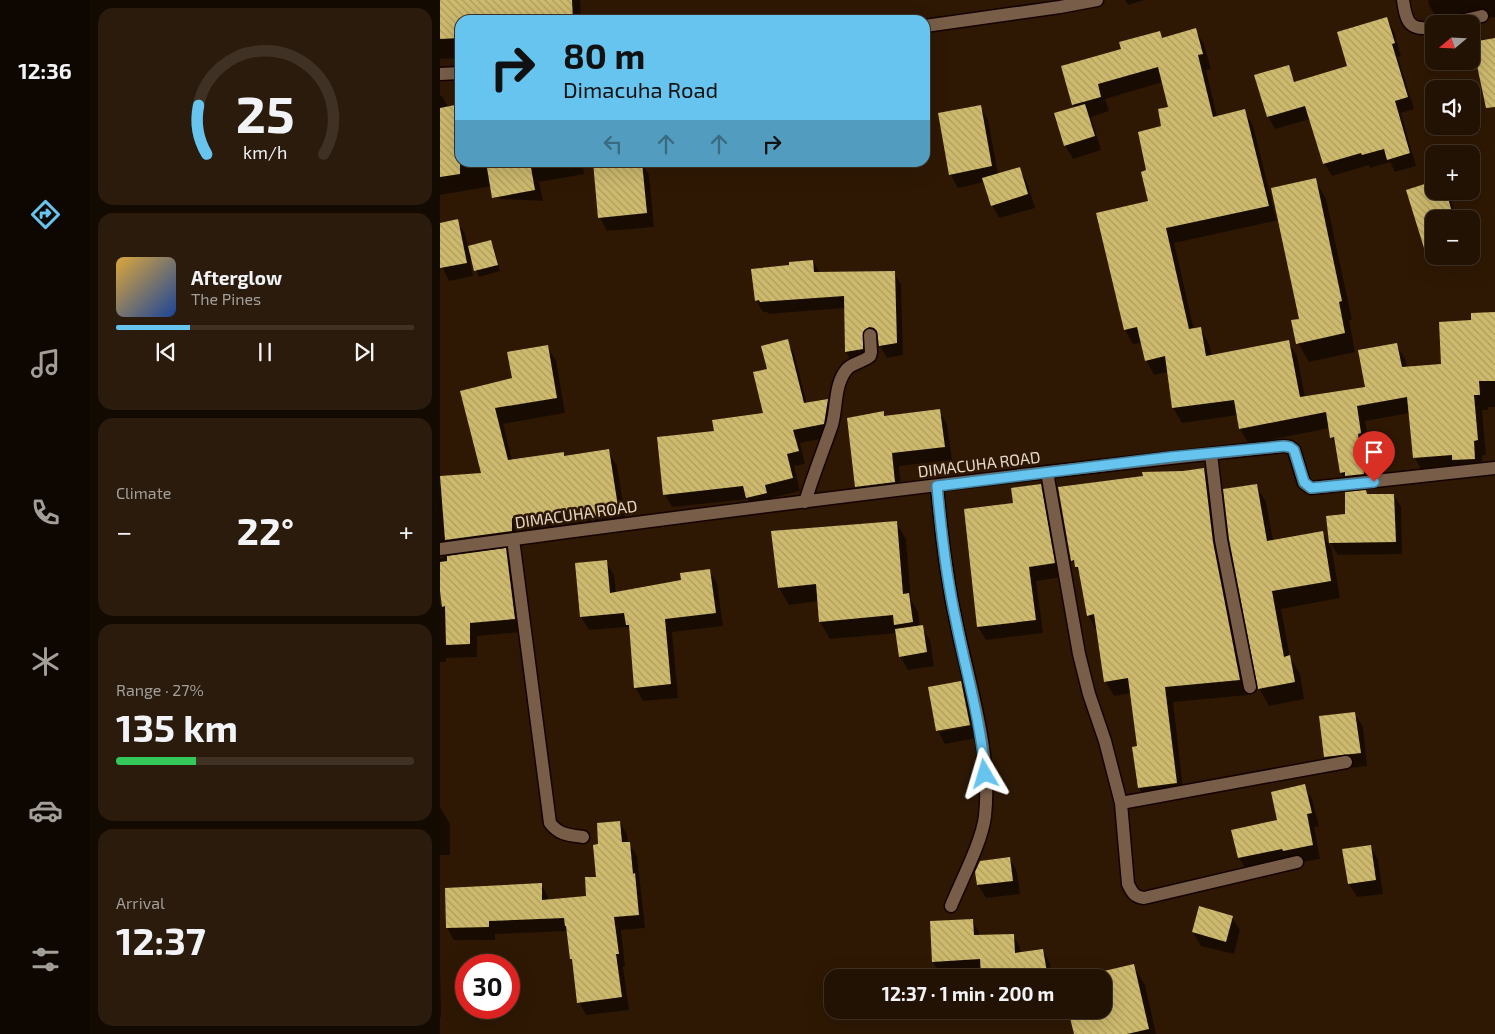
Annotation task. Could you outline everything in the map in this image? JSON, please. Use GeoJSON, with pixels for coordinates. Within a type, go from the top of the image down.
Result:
{"type":"FeatureCollection","features":[{"type":"Feature","properties":{"kind":"street"},"geometry":{"type":"LineString","coordinates":[[930,25],[1097,0]]}},
{"type":"Feature","properties":{"kind":"street"},"geometry":{"type":"LineString","coordinates":[[1403,0],[1405,16],[1410,24],[1425,28]]}},
{"type":"Feature","properties":{"kind":"street"},"geometry":{"type":"LineString","coordinates":[[440,74],[455,72]]}},
{"type":"Feature","properties":{"kind":"street"},"geometry":{"type":"LineString","coordinates":[[805,502],[832,425],[837,394],[843,375],[847,368],[870,356],[872,352],[870,335]]}},
{"type":"Feature","properties":{"kind":"street","name":"DIMACUHA ROAD"},"geometry":{"type":"LineString","coordinates":[[440,549],[1046,472],[1284,446],[1294,450],[1304,482],[1311,488],[1495,468]]}},
{"type":"Feature","properties":{"kind":"street"},"geometry":{"type":"LineString","coordinates":[[1210,454],[1221,540],[1250,687]]}},
{"type":"Feature","properties":{"kind":"street"},"geometry":{"type":"LineString","coordinates":[[1046,472],[1079,654],[1121,802],[1128,884],[1132,893],[1138,898],[1144,898],[1298,862]]}},
{"type":"Feature","properties":{"kind":"street"},"geometry":{"type":"LineString","coordinates":[[937,486],[949,586],[979,728],[987,788],[984,819],[975,848],[951,906]]}},
{"type":"Feature","properties":{"kind":"street"},"geometry":{"type":"LineString","coordinates":[[513,539],[550,823],[555,830],[562,834],[583,837]]}},
{"type":"Feature","properties":{"kind":"street"},"geometry":{"type":"LineString","coordinates":[[1121,802],[1346,762]]}},
{"type":"Feature","properties":{"kind":"building"},"geometry":{"type":"Polygon","coordinates":[[[440,0],[572,0],[573,15],[455,15],[455,38],[440,39],[440,0]]]}},
{"type":"Feature","properties":{"kind":"building"},"geometry":{"type":"Polygon","coordinates":[[[1387,17],[1395,43],[1392,44],[1408,97],[1395,101],[1410,153],[1387,160],[1384,149],[1362,155],[1361,153],[1323,164],[1305,106],[1267,117],[1254,75],[1289,65],[1294,82],[1347,66],[1337,32],[1387,17]]]}},
{"type":"Feature","properties":{"kind":"building"},"geometry":{"type":"Polygon","coordinates":[[[1196,28],[1203,54],[1198,55],[1213,117],[1245,109],[1269,206],[1166,228],[1189,329],[1201,327],[1206,356],[1289,340],[1300,397],[1365,387],[1358,350],[1397,343],[1402,367],[1441,364],[1439,322],[1471,320],[1471,313],[1495,312],[1495,381],[1479,381],[1480,395],[1474,395],[1478,440],[1474,441],[1475,459],[1452,460],[1452,455],[1413,458],[1407,397],[1357,406],[1361,433],[1358,434],[1364,474],[1345,476],[1345,472],[1340,473],[1334,437],[1330,438],[1326,412],[1239,429],[1234,400],[1172,408],[1165,356],[1145,361],[1137,327],[1124,330],[1096,213],[1148,201],[1141,172],[1146,170],[1138,132],[1161,126],[1158,109],[1168,107],[1158,67],[1098,84],[1101,97],[1072,105],[1061,66],[1121,49],[1119,42],[1160,31],[1162,38],[1196,28]]]}},
{"type":"Feature","properties":{"kind":"building"},"geometry":{"type":"Polygon","coordinates":[[[1495,38],[1495,107],[1486,108],[1478,70],[1480,70],[1480,41],[1495,38]]]}},
{"type":"Feature","properties":{"kind":"building"},"geometry":{"type":"Polygon","coordinates":[[[1085,104],[1095,136],[1064,146],[1054,113],[1085,104]]]}},
{"type":"Feature","properties":{"kind":"building"},"geometry":{"type":"Polygon","coordinates":[[[455,105],[455,167],[460,167],[460,174],[440,177],[440,108],[455,105]]]}},
{"type":"Feature","properties":{"kind":"building"},"geometry":{"type":"Polygon","coordinates":[[[981,105],[992,166],[949,175],[938,113],[981,105]]]}},
{"type":"Feature","properties":{"kind":"building"},"geometry":{"type":"Polygon","coordinates":[[[487,167],[531,167],[535,190],[492,198],[487,167]]]}},
{"type":"Feature","properties":{"kind":"building"},"geometry":{"type":"Polygon","coordinates":[[[593,167],[642,167],[647,213],[598,218],[593,167]]]}},
{"type":"Feature","properties":{"kind":"building"},"geometry":{"type":"Polygon","coordinates":[[[1020,167],[1028,194],[991,206],[982,178],[1020,167]]]}},
{"type":"Feature","properties":{"kind":"building"},"geometry":{"type":"Polygon","coordinates":[[[1316,178],[1342,301],[1339,302],[1345,333],[1296,344],[1291,320],[1299,319],[1271,188],[1316,178]]]}},
{"type":"Feature","properties":{"kind":"building"},"geometry":{"type":"Polygon","coordinates":[[[1425,184],[1425,200],[1449,200],[1451,210],[1425,210],[1425,251],[1406,190],[1425,184]]]}},
{"type":"Feature","properties":{"kind":"building"},"geometry":{"type":"Polygon","coordinates":[[[458,219],[467,263],[440,268],[440,223],[458,219]]]}},
{"type":"Feature","properties":{"kind":"building"},"geometry":{"type":"Polygon","coordinates":[[[491,240],[498,265],[474,271],[468,246],[491,240]]]}},
{"type":"Feature","properties":{"kind":"building"},"geometry":{"type":"Polygon","coordinates":[[[813,260],[814,272],[895,271],[897,343],[879,346],[877,331],[869,327],[863,332],[863,349],[845,352],[844,296],[755,301],[751,269],[789,265],[789,262],[813,260]]]}},
{"type":"Feature","properties":{"kind":"building"},"geometry":{"type":"Polygon","coordinates":[[[788,339],[804,403],[828,399],[824,424],[793,430],[799,451],[787,454],[793,478],[765,485],[767,493],[746,498],[743,486],[663,495],[657,437],[714,431],[712,420],[763,413],[753,372],[767,369],[761,346],[788,339]]]}},
{"type":"Feature","properties":{"kind":"building"},"geometry":{"type":"Polygon","coordinates":[[[548,345],[557,398],[495,408],[508,460],[564,452],[564,456],[609,449],[619,513],[580,519],[578,509],[512,518],[512,531],[445,540],[440,476],[481,473],[460,391],[512,378],[507,352],[548,345]]]}},
{"type":"Feature","properties":{"kind":"building"},"geometry":{"type":"Polygon","coordinates":[[[940,409],[945,447],[892,453],[895,482],[855,487],[847,418],[884,411],[884,416],[940,409]]]}},
{"type":"Feature","properties":{"kind":"building"},"geometry":{"type":"Polygon","coordinates":[[[1204,468],[1213,542],[1240,680],[1165,687],[1177,783],[1138,788],[1132,747],[1137,746],[1128,678],[1104,682],[1094,614],[1087,616],[1078,567],[1075,567],[1074,560],[1071,561],[1058,487],[1143,476],[1142,472],[1183,471],[1204,468]]]}},
{"type":"Feature","properties":{"kind":"building"},"geometry":{"type":"Polygon","coordinates":[[[1041,484],[1055,563],[1029,567],[1036,620],[977,627],[964,509],[1013,503],[1011,488],[1041,484]]]}},
{"type":"Feature","properties":{"kind":"building"},"geometry":{"type":"Polygon","coordinates":[[[1257,484],[1267,541],[1323,531],[1331,581],[1272,591],[1284,657],[1290,655],[1295,682],[1258,689],[1229,539],[1223,489],[1257,484]]]}},
{"type":"Feature","properties":{"kind":"building"},"geometry":{"type":"Polygon","coordinates":[[[1366,490],[1367,494],[1394,494],[1396,542],[1329,543],[1326,516],[1345,514],[1345,492],[1366,490]]]}},
{"type":"Feature","properties":{"kind":"building"},"geometry":{"type":"Polygon","coordinates":[[[897,521],[903,594],[909,593],[913,622],[894,625],[893,615],[819,622],[816,584],[778,588],[771,531],[897,521]]]}},
{"type":"Feature","properties":{"kind":"building"},"geometry":{"type":"Polygon","coordinates":[[[506,548],[515,619],[470,623],[470,644],[446,645],[445,606],[442,607],[440,591],[440,562],[447,561],[447,556],[506,548]]]}},
{"type":"Feature","properties":{"kind":"building"},"geometry":{"type":"Polygon","coordinates":[[[607,560],[610,593],[681,580],[680,573],[710,569],[716,613],[665,619],[671,684],[634,688],[629,625],[626,625],[624,613],[580,617],[575,563],[607,560]]]}},
{"type":"Feature","properties":{"kind":"building"},"geometry":{"type":"Polygon","coordinates":[[[923,625],[927,652],[899,657],[895,629],[923,625]]]}},
{"type":"Feature","properties":{"kind":"building"},"geometry":{"type":"Polygon","coordinates":[[[961,681],[970,725],[936,731],[928,687],[961,681]]]}},
{"type":"Feature","properties":{"kind":"building"},"geometry":{"type":"Polygon","coordinates":[[[1355,712],[1361,753],[1324,757],[1319,716],[1355,712]]]}},
{"type":"Feature","properties":{"kind":"building"},"geometry":{"type":"Polygon","coordinates":[[[1305,784],[1312,813],[1307,814],[1313,845],[1238,858],[1231,830],[1277,820],[1271,792],[1305,784]]]}},
{"type":"Feature","properties":{"kind":"building"},"geometry":{"type":"Polygon","coordinates":[[[620,821],[622,842],[630,842],[639,915],[614,917],[619,954],[616,954],[622,997],[577,1003],[572,959],[570,959],[564,918],[489,921],[489,927],[446,928],[445,888],[542,883],[542,900],[586,896],[585,877],[596,877],[593,845],[598,844],[597,823],[620,821]]]}},
{"type":"Feature","properties":{"kind":"building"},"geometry":{"type":"Polygon","coordinates":[[[1371,845],[1376,880],[1348,884],[1342,849],[1371,845]]]}},
{"type":"Feature","properties":{"kind":"building"},"geometry":{"type":"Polygon","coordinates":[[[1010,857],[1013,881],[977,885],[975,872],[980,861],[1010,857]]]}},
{"type":"Feature","properties":{"kind":"building"},"geometry":{"type":"Polygon","coordinates":[[[1199,906],[1233,916],[1226,942],[1192,932],[1199,906]]]}},
{"type":"Feature","properties":{"kind":"building"},"geometry":{"type":"Polygon","coordinates":[[[973,919],[974,935],[1014,934],[1015,953],[1043,949],[1046,969],[981,969],[980,959],[932,962],[930,921],[973,919]]]}},
{"type":"Feature","properties":{"kind":"building"},"geometry":{"type":"Polygon","coordinates":[[[1134,964],[1149,1029],[1127,1034],[1074,1034],[1070,1019],[1112,1019],[1112,969],[1134,964]]]}},
{"type":"Feature","properties":{"kind":"route"},"geometry":{"type":"LineString","coordinates":[[985,774],[979,728],[949,586],[937,486],[1171,457],[1284,446],[1294,450],[1307,487],[1319,488],[1374,482]]}}]}
